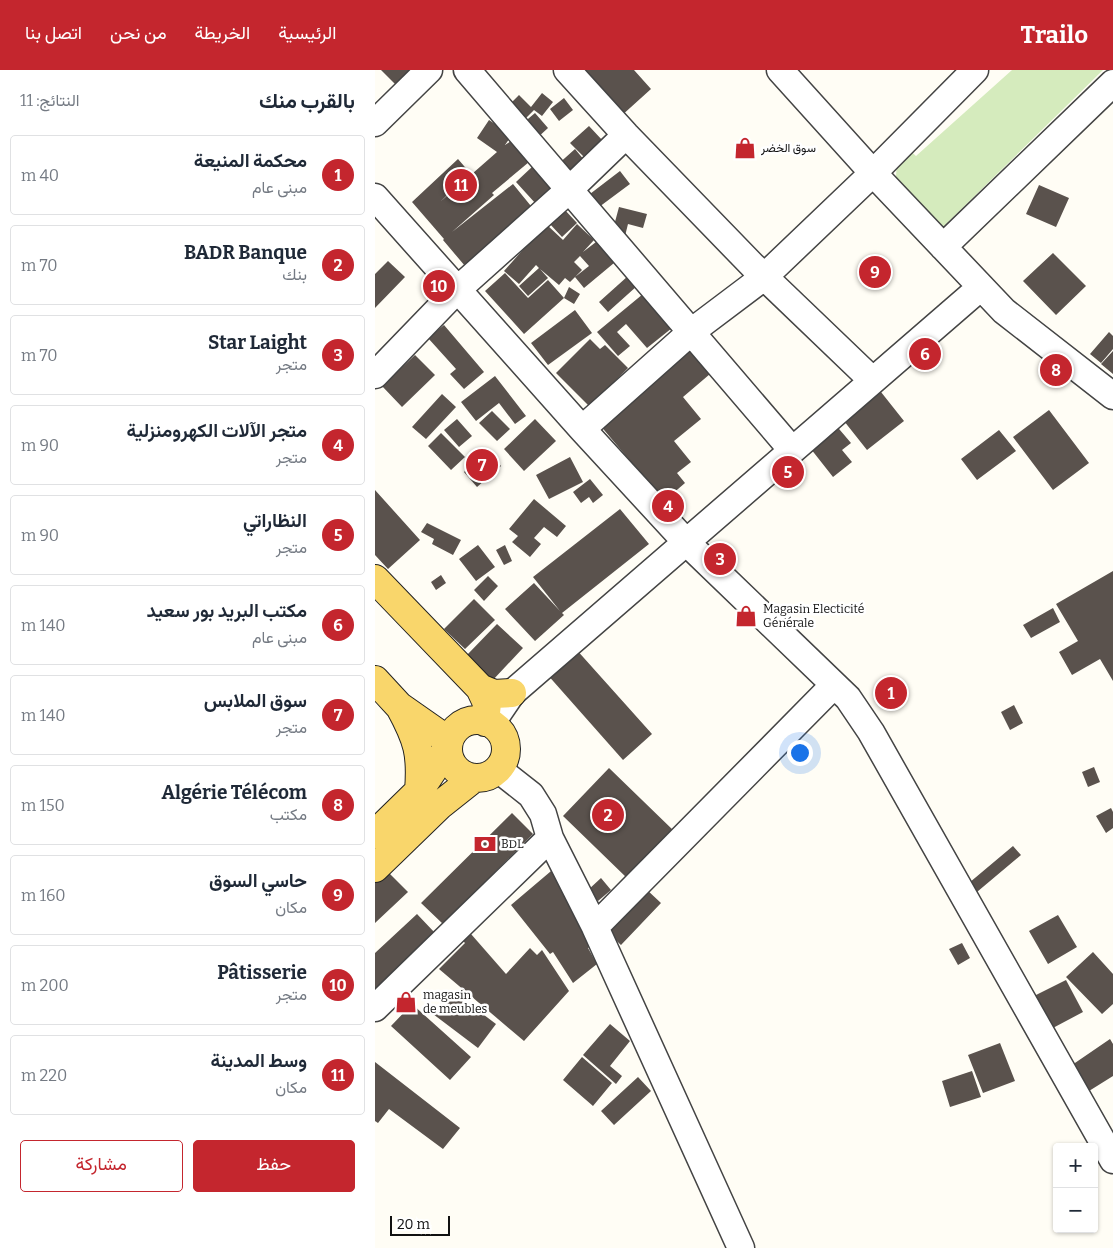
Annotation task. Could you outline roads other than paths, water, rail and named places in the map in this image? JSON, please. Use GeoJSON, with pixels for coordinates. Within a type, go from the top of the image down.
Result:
{"type":"FeatureCollection","features":[{"type":"Feature","properties":{"kind":"main road"},"geometry":{"type":"LineString","coordinates":[[375,579],[481,688],[494,694],[512,692]]}},
{"type":"Feature","properties":{"kind":"main road"},"geometry":{"type":"LineString","coordinates":[[375,680],[399,706],[448,745],[452,766],[466,776],[486,773]]}},
{"type":"Feature","properties":{"kind":"main road"},"geometry":{"type":"LineString","coordinates":[[481,688],[487,703],[488,723]]}},
{"type":"Feature","properties":{"kind":"main road"},"geometry":{"type":"LineString","coordinates":[[399,706],[411,726],[418,746],[421,765],[419,791]]}},
{"type":"Feature","properties":{"kind":"main road"},"geometry":{"type":"LineString","coordinates":[[375,834],[419,791],[459,726],[476,720],[488,723],[498,729],[503,736],[505,745],[503,762],[440,805],[375,868]]}},
{"type":"Feature","properties":{"kind":"street"},"geometry":{"type":"LineString","coordinates":[[375,123],[429,70]]}},
{"type":"Feature","properties":{"kind":"street"},"geometry":{"type":"LineString","coordinates":[[467,70],[792,450]]}},
{"type":"Feature","properties":{"kind":"street"},"geometry":{"type":"LineString","coordinates":[[567,70],[626,135],[764,277],[872,380]]}},
{"type":"Feature","properties":{"kind":"street"},"geometry":{"type":"LineString","coordinates":[[780,70],[873,173],[1004,311],[1113,396]]}},
{"type":"Feature","properties":{"kind":"street"},"geometry":{"type":"LineString","coordinates":[[582,429],[691,332],[764,277],[873,173],[975,70]]}},
{"type":"Feature","properties":{"kind":"street"},"geometry":{"type":"LineString","coordinates":[[943,247],[1113,83]]}},
{"type":"Feature","properties":{"kind":"street"},"geometry":{"type":"LineString","coordinates":[[375,375],[457,290],[570,189],[626,135]]}},
{"type":"Feature","properties":{"kind":"street"},"geometry":{"type":"LineString","coordinates":[[375,197],[582,429],[686,542],[848,698],[871,732],[1104,1128],[1113,1160]]}},
{"type":"Feature","properties":{"kind":"street"},"geometry":{"type":"LineString","coordinates":[[488,723],[512,692],[981,287]]}},
{"type":"Feature","properties":{"kind":"street"},"geometry":{"type":"LineString","coordinates":[[595,927],[835,685]]}},
{"type":"Feature","properties":{"kind":"street"},"geometry":{"type":"LineString","coordinates":[[486,773],[531,795],[543,814],[550,838],[595,927],[741,1248]]}},
{"type":"Feature","properties":{"kind":"street"},"geometry":{"type":"LineString","coordinates":[[375,1008],[550,838]]}},
{"type":"Feature","properties":{"kind":"place","name":"سوق الخضر"},"geometry":{"type":"Point","coordinates":[745,148]}},
{"type":"Feature","properties":{"kind":"place","name":"وسط المدينة"},"geometry":{"type":"Point","coordinates":[461,185]}},
{"type":"Feature","properties":{"kind":"place","name":"حاسي السوق"},"geometry":{"type":"Point","coordinates":[875,272]}},
{"type":"Feature","properties":{"kind":"place","name":"Pâtisserie"},"geometry":{"type":"Point","coordinates":[439,286]}},
{"type":"Feature","properties":{"kind":"place","name":"مكتب البريد بور سعيد"},"geometry":{"type":"Point","coordinates":[925,354]}},
{"type":"Feature","properties":{"kind":"place","name":"Algérie Télécom"},"geometry":{"type":"Point","coordinates":[1056,370]}},
{"type":"Feature","properties":{"kind":"place","name":"سوق الملابس"},"geometry":{"type":"Point","coordinates":[482,465]}},
{"type":"Feature","properties":{"kind":"place","name":"النظاراتي"},"geometry":{"type":"Point","coordinates":[788,472]}},
{"type":"Feature","properties":{"kind":"place","name":"متجر الآلات الكهرومنزلية"},"geometry":{"type":"Point","coordinates":[668,506]}},
{"type":"Feature","properties":{"kind":"place","name":"Star Laight"},"geometry":{"type":"Point","coordinates":[720,559]}},
{"type":"Feature","properties":{"kind":"place","name":"Magasin Electicité Générale"},"geometry":{"type":"Point","coordinates":[746,616]}},
{"type":"Feature","properties":{"kind":"place","name":"محكمة المنيعة"},"geometry":{"type":"Point","coordinates":[891,693]}},
{"type":"Feature","properties":{"kind":"place","name":"BADR Banque"},"geometry":{"type":"Point","coordinates":[608,815]}},
{"type":"Feature","properties":{"kind":"place","name":"BDL"},"geometry":{"type":"Point","coordinates":[485,844]}},
{"type":"Feature","properties":{"kind":"place","name":"magasin de meubles"},"geometry":{"type":"Point","coordinates":[406,1002]}}]}
